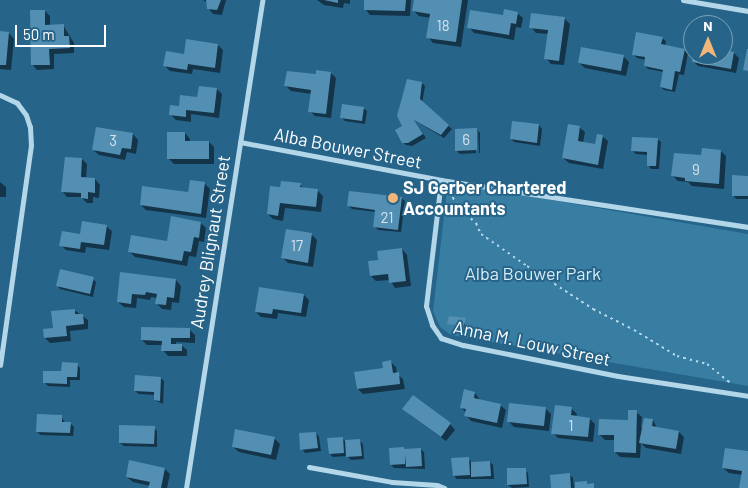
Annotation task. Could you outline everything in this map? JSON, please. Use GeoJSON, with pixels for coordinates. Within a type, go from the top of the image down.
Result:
{"type":"FeatureCollection","features":[{"type":"Feature","properties":{"kind":"street","name":"Audrey Blignaut Street"},"geometry":{"type":"LineString","coordinates":[[186,488],[262,0]]}},
{"type":"Feature","properties":{"kind":"street"},"geometry":{"type":"LineString","coordinates":[[683,0],[701,1],[748,11]]}},
{"type":"Feature","properties":{"kind":"street"},"geometry":{"type":"LineString","coordinates":[[0,95],[17,103],[26,115],[30,127],[31,145],[0,365]]}},
{"type":"Feature","properties":{"kind":"street","name":"Alba Bouwer Street"},"geometry":{"type":"LineString","coordinates":[[240,142],[441,180],[748,227]]}},
{"type":"Feature","properties":{"kind":"street","name":"Anna M. Louw Street"},"geometry":{"type":"LineString","coordinates":[[441,180],[426,306],[432,325],[442,338],[464,345],[618,376],[748,396]]}},
{"type":"Feature","properties":{"kind":"street"},"geometry":{"type":"LineString","coordinates":[[310,467],[392,482],[437,485],[444,488]]}},
{"type":"Feature","properties":{"kind":"path"},"geometry":{"type":"LineString","coordinates":[[441,180],[461,210],[476,223],[481,234],[593,309],[634,330],[677,356],[707,364],[734,386]]}},
{"type":"Feature","properties":{"kind":"green space","name":"Alba Bouwer Park"},"geometry":{"type":"Polygon","coordinates":[[[448,182],[748,234],[748,386],[451,335],[440,327],[433,311],[448,182]]]}},
{"type":"Feature","properties":{"kind":"building"},"geometry":{"type":"Polygon","coordinates":[[[206,0],[221,0],[217,10],[207,9],[206,0]]]}},
{"type":"Feature","properties":{"kind":"building"},"geometry":{"type":"Polygon","coordinates":[[[324,0],[338,0],[338,3],[324,0]]]}},
{"type":"Feature","properties":{"kind":"building"},"geometry":{"type":"Polygon","coordinates":[[[364,0],[406,0],[405,11],[364,10],[364,0]]]}},
{"type":"Feature","properties":{"kind":"building"},"geometry":{"type":"Polygon","coordinates":[[[414,0],[462,0],[456,42],[426,38],[430,14],[412,11],[414,0]]]}},
{"type":"Feature","properties":{"kind":"building"},"geometry":{"type":"Polygon","coordinates":[[[504,9],[518,12],[516,24],[511,23],[509,35],[467,28],[470,10],[503,15],[504,9]]]}},
{"type":"Feature","properties":{"kind":"building"},"geometry":{"type":"Polygon","coordinates":[[[30,10],[45,10],[45,25],[64,24],[64,36],[69,36],[70,48],[49,49],[50,65],[31,65],[30,10]]]}},
{"type":"Feature","properties":{"kind":"building"},"geometry":{"type":"Polygon","coordinates":[[[531,13],[565,17],[559,61],[544,59],[548,30],[529,28],[531,13]]]}},
{"type":"Feature","properties":{"kind":"building"},"geometry":{"type":"Polygon","coordinates":[[[0,31],[9,32],[6,65],[0,65],[0,31]]]}},
{"type":"Feature","properties":{"kind":"building"},"geometry":{"type":"Polygon","coordinates":[[[636,32],[663,37],[661,44],[683,49],[680,72],[675,71],[672,90],[660,87],[663,70],[644,66],[645,57],[632,55],[636,32]]]}},
{"type":"Feature","properties":{"kind":"building"},"geometry":{"type":"Polygon","coordinates":[[[186,39],[218,44],[215,68],[188,64],[187,70],[163,66],[166,51],[184,54],[186,39]]]}},
{"type":"Feature","properties":{"kind":"building"},"geometry":{"type":"Polygon","coordinates":[[[581,47],[624,55],[621,71],[578,63],[581,47]]]}},
{"type":"Feature","properties":{"kind":"building"},"geometry":{"type":"Polygon","coordinates":[[[748,49],[748,71],[743,70],[748,49]]]}},
{"type":"Feature","properties":{"kind":"building"},"geometry":{"type":"Polygon","coordinates":[[[709,65],[732,65],[731,69],[709,65]]]}},
{"type":"Feature","properties":{"kind":"building"},"geometry":{"type":"Polygon","coordinates":[[[316,70],[331,72],[326,114],[308,112],[311,90],[284,86],[287,71],[316,74],[316,70]]]}},
{"type":"Feature","properties":{"kind":"building"},"geometry":{"type":"Polygon","coordinates":[[[407,79],[422,82],[420,99],[449,125],[441,135],[414,120],[423,134],[408,143],[402,143],[395,130],[402,126],[397,116],[407,79]]]}},
{"type":"Feature","properties":{"kind":"building"},"geometry":{"type":"Polygon","coordinates":[[[199,86],[217,88],[214,113],[186,110],[186,117],[169,115],[170,105],[179,106],[180,95],[197,97],[199,86]]]}},
{"type":"Feature","properties":{"kind":"building"},"geometry":{"type":"Polygon","coordinates":[[[342,104],[364,107],[362,121],[340,118],[342,104]]]}},
{"type":"Feature","properties":{"kind":"building"},"geometry":{"type":"Polygon","coordinates":[[[512,121],[539,124],[537,143],[510,139],[512,121]]]}},
{"type":"Feature","properties":{"kind":"building"},"geometry":{"type":"Polygon","coordinates":[[[568,124],[580,126],[578,141],[595,144],[597,134],[603,135],[598,165],[562,158],[568,124]]]}},
{"type":"Feature","properties":{"kind":"building"},"geometry":{"type":"Polygon","coordinates":[[[96,127],[133,133],[131,149],[122,148],[120,155],[92,150],[96,127]]]}},
{"type":"Feature","properties":{"kind":"building"},"geometry":{"type":"Polygon","coordinates":[[[477,128],[477,150],[455,151],[455,129],[477,128]]]}},
{"type":"Feature","properties":{"kind":"building"},"geometry":{"type":"Polygon","coordinates":[[[167,132],[185,132],[185,141],[209,141],[209,159],[167,159],[167,132]]]}},
{"type":"Feature","properties":{"kind":"building"},"geometry":{"type":"Polygon","coordinates":[[[632,137],[658,138],[656,166],[647,166],[647,152],[631,151],[632,137]]]}},
{"type":"Feature","properties":{"kind":"building"},"geometry":{"type":"Polygon","coordinates":[[[702,148],[721,150],[719,184],[685,181],[685,178],[671,176],[674,153],[701,155],[702,148]]]}},
{"type":"Feature","properties":{"kind":"building"},"geometry":{"type":"Polygon","coordinates":[[[65,157],[82,158],[81,177],[95,178],[95,193],[88,192],[88,199],[81,198],[81,193],[61,192],[65,157]]]}},
{"type":"Feature","properties":{"kind":"building"},"geometry":{"type":"Polygon","coordinates":[[[732,175],[748,176],[748,196],[732,196],[732,175]]]}},
{"type":"Feature","properties":{"kind":"building"},"geometry":{"type":"Polygon","coordinates":[[[190,180],[205,182],[201,214],[140,205],[142,186],[188,192],[190,180]]]}},
{"type":"Feature","properties":{"kind":"building"},"geometry":{"type":"Polygon","coordinates":[[[281,181],[301,183],[300,187],[318,189],[316,207],[280,203],[278,216],[267,214],[270,186],[280,187],[281,181]]]}},
{"type":"Feature","properties":{"kind":"building"},"geometry":{"type":"Polygon","coordinates":[[[349,191],[402,197],[398,230],[373,227],[375,210],[347,206],[349,191]]]}},
{"type":"Feature","properties":{"kind":"building"},"geometry":{"type":"Polygon","coordinates":[[[171,216],[201,222],[199,238],[194,237],[191,252],[184,251],[182,261],[128,252],[131,235],[167,241],[171,216]]]}},
{"type":"Feature","properties":{"kind":"building"},"geometry":{"type":"Polygon","coordinates":[[[82,221],[107,225],[104,245],[81,242],[80,249],[59,246],[62,231],[80,234],[82,221]]]}},
{"type":"Feature","properties":{"kind":"building"},"geometry":{"type":"Polygon","coordinates":[[[286,229],[312,233],[308,263],[281,258],[286,229]]]}},
{"type":"Feature","properties":{"kind":"building"},"geometry":{"type":"Polygon","coordinates":[[[402,248],[406,281],[389,283],[388,274],[370,276],[368,261],[378,260],[377,251],[402,248]]]}},
{"type":"Feature","properties":{"kind":"building"},"geometry":{"type":"Polygon","coordinates":[[[60,269],[94,277],[90,294],[56,286],[60,269]]]}},
{"type":"Feature","properties":{"kind":"building"},"geometry":{"type":"Polygon","coordinates":[[[120,272],[176,279],[174,298],[167,297],[166,305],[155,304],[157,294],[146,292],[145,295],[132,294],[131,304],[117,302],[120,272]]]}},
{"type":"Feature","properties":{"kind":"building"},"geometry":{"type":"Polygon","coordinates":[[[259,287],[304,294],[301,313],[273,309],[272,314],[255,312],[259,287]]]}},
{"type":"Feature","properties":{"kind":"building"},"geometry":{"type":"Polygon","coordinates":[[[75,309],[75,314],[83,314],[84,324],[66,326],[67,336],[44,338],[43,329],[53,328],[51,311],[75,309]]]}},
{"type":"Feature","properties":{"kind":"building"},"geometry":{"type":"Polygon","coordinates":[[[449,316],[466,318],[464,326],[447,324],[449,316]]]}},
{"type":"Feature","properties":{"kind":"building"},"geometry":{"type":"Polygon","coordinates":[[[141,327],[190,328],[190,338],[171,338],[171,344],[182,344],[182,351],[161,351],[162,341],[141,340],[141,327]]]}},
{"type":"Feature","properties":{"kind":"building"},"geometry":{"type":"Polygon","coordinates":[[[391,360],[393,373],[399,372],[400,384],[357,389],[354,372],[383,368],[382,362],[391,360]]]}},
{"type":"Feature","properties":{"kind":"building"},"geometry":{"type":"Polygon","coordinates":[[[62,362],[78,363],[77,377],[67,377],[67,384],[43,383],[43,371],[61,371],[62,362]]]}},
{"type":"Feature","properties":{"kind":"building"},"geometry":{"type":"Polygon","coordinates":[[[135,375],[161,377],[160,401],[154,400],[154,392],[134,391],[135,375]]]}},
{"type":"Feature","properties":{"kind":"building"},"geometry":{"type":"Polygon","coordinates":[[[464,389],[475,392],[474,398],[501,404],[497,423],[464,416],[466,409],[460,408],[464,389]]]}},
{"type":"Feature","properties":{"kind":"building"},"geometry":{"type":"Polygon","coordinates":[[[413,395],[451,423],[441,437],[402,409],[413,395]]]}},
{"type":"Feature","properties":{"kind":"building"},"geometry":{"type":"Polygon","coordinates":[[[509,403],[546,407],[544,426],[507,422],[509,403]]]}},
{"type":"Feature","properties":{"kind":"building"},"geometry":{"type":"Polygon","coordinates":[[[555,405],[572,407],[571,415],[590,418],[588,437],[551,434],[555,405]]]}},
{"type":"Feature","properties":{"kind":"building"},"geometry":{"type":"Polygon","coordinates":[[[628,410],[637,410],[636,453],[614,452],[614,435],[598,435],[599,419],[628,420],[628,410]]]}},
{"type":"Feature","properties":{"kind":"building"},"geometry":{"type":"Polygon","coordinates":[[[37,414],[62,415],[62,422],[71,422],[70,433],[36,432],[37,414]]]}},
{"type":"Feature","properties":{"kind":"building"},"geometry":{"type":"Polygon","coordinates":[[[644,418],[653,419],[652,426],[679,431],[676,449],[639,443],[644,418]]]}},
{"type":"Feature","properties":{"kind":"building"},"geometry":{"type":"Polygon","coordinates":[[[119,425],[155,426],[154,444],[119,443],[119,425]]]}},
{"type":"Feature","properties":{"kind":"building"},"geometry":{"type":"Polygon","coordinates":[[[235,429],[275,437],[271,455],[232,447],[235,429]]]}},
{"type":"Feature","properties":{"kind":"building"},"geometry":{"type":"Polygon","coordinates":[[[316,432],[318,448],[300,450],[299,433],[316,432]]]}},
{"type":"Feature","properties":{"kind":"building"},"geometry":{"type":"Polygon","coordinates":[[[343,437],[344,453],[329,454],[327,438],[343,437]]]}},
{"type":"Feature","properties":{"kind":"building"},"geometry":{"type":"Polygon","coordinates":[[[360,439],[362,456],[346,457],[345,440],[360,439]]]}},
{"type":"Feature","properties":{"kind":"building"},"geometry":{"type":"Polygon","coordinates":[[[404,447],[404,449],[421,448],[422,466],[406,467],[405,454],[405,464],[390,465],[389,448],[404,447]]]}},
{"type":"Feature","properties":{"kind":"building"},"geometry":{"type":"Polygon","coordinates":[[[725,448],[748,451],[748,488],[739,488],[742,471],[722,468],[725,448]]]}},
{"type":"Feature","properties":{"kind":"building"},"geometry":{"type":"Polygon","coordinates":[[[469,457],[470,475],[453,476],[451,458],[469,457]]]}},
{"type":"Feature","properties":{"kind":"building"},"geometry":{"type":"Polygon","coordinates":[[[129,460],[165,468],[161,488],[148,488],[150,482],[126,477],[129,460]]]}},
{"type":"Feature","properties":{"kind":"building"},"geometry":{"type":"Polygon","coordinates":[[[490,461],[491,476],[471,477],[471,462],[490,461]]]}},
{"type":"Feature","properties":{"kind":"building"},"geometry":{"type":"Polygon","coordinates":[[[507,468],[526,468],[527,484],[507,485],[507,468]]]}},
{"type":"Feature","properties":{"kind":"building"},"geometry":{"type":"Polygon","coordinates":[[[570,473],[571,488],[551,488],[550,475],[570,473]]]}},
{"type":"Feature","properties":{"kind":"building"},"geometry":{"type":"Polygon","coordinates":[[[587,481],[587,484],[594,483],[594,488],[575,488],[575,482],[587,481]]]}},
{"type":"Feature","properties":{"kind":"place","name":"SJ Gerber Chartered Accountants"},"geometry":{"type":"Point","coordinates":[393,198]}}]}
